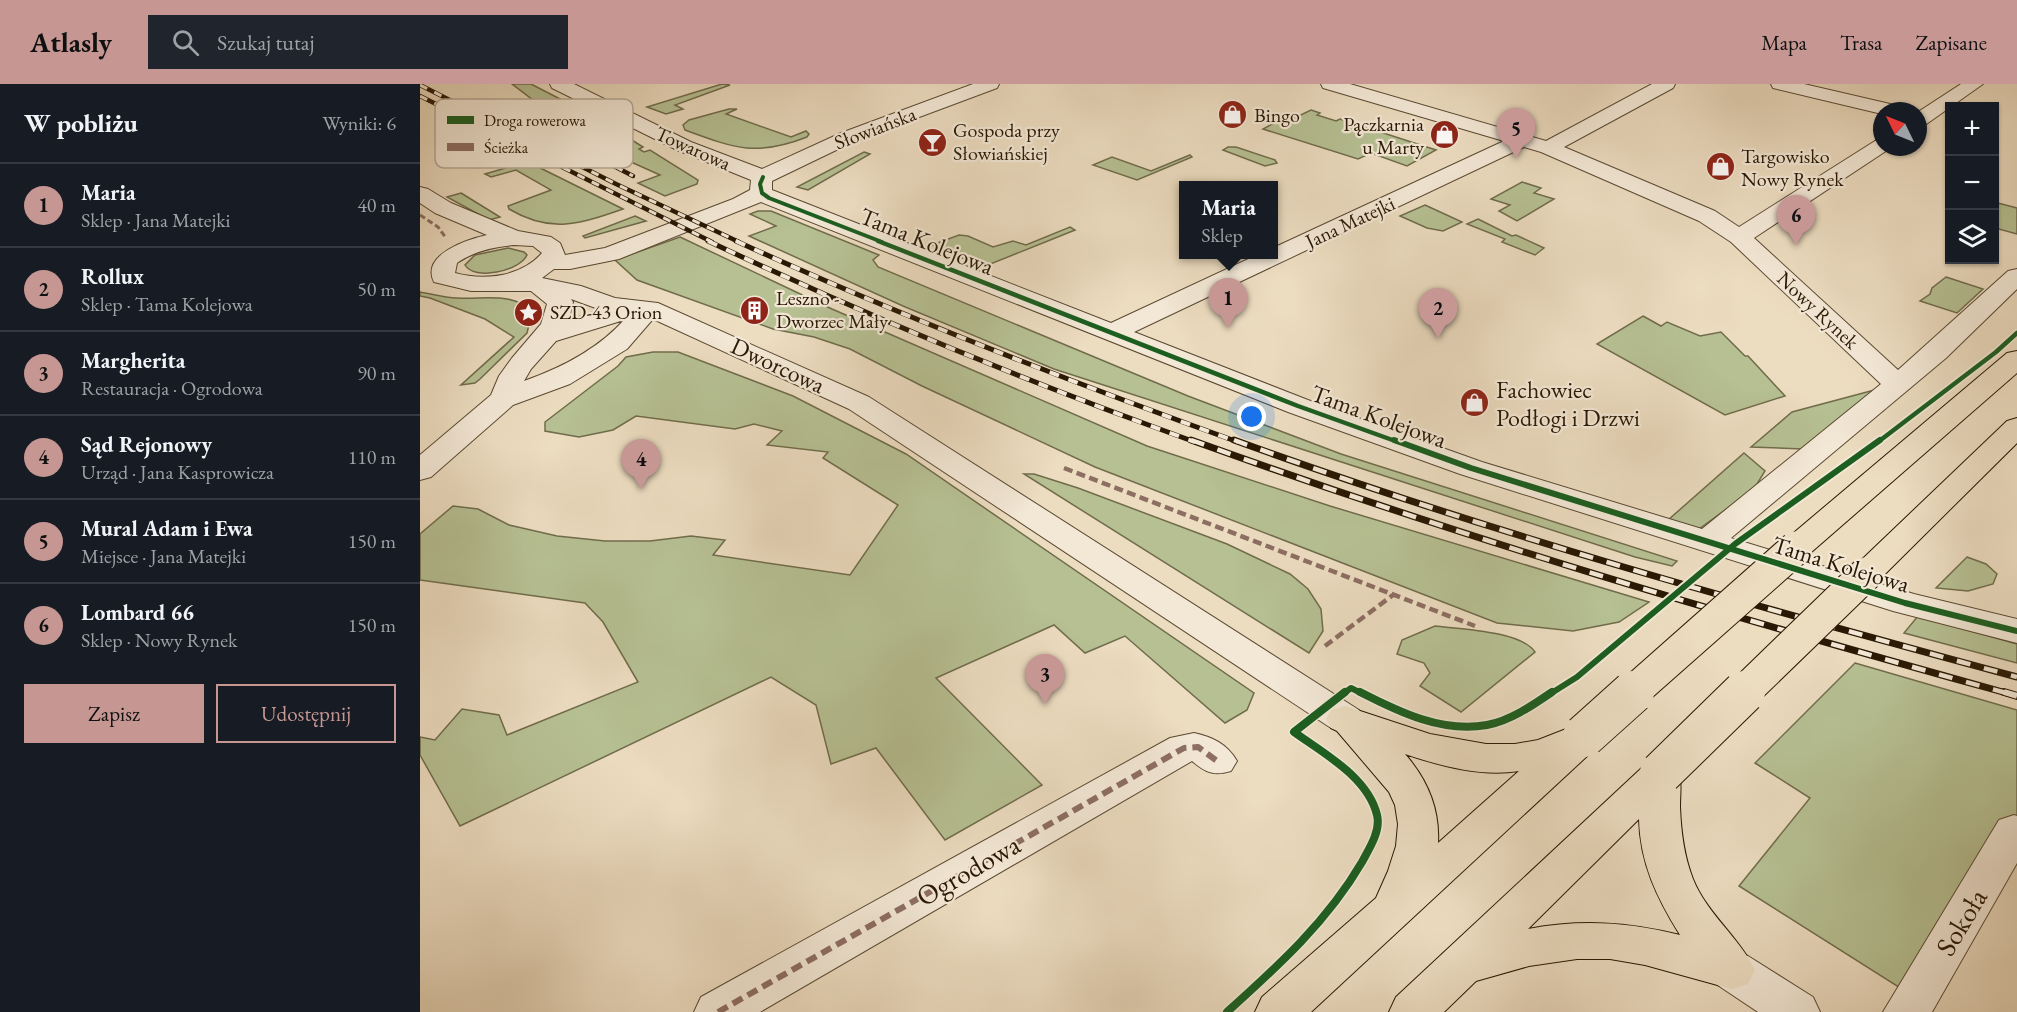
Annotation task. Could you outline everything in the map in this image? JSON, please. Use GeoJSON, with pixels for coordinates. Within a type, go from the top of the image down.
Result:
{"type":"FeatureCollection","features":[{"type":"Feature","properties":{"kind":"main road"},"geometry":{"type":"LineString","coordinates":[[1278,1012],[1796,548],[2017,359]]}},
{"type":"Feature","properties":{"kind":"main road"},"geometry":{"type":"LineString","coordinates":[[1413,1012],[2017,427]]}},
{"type":"Feature","properties":{"kind":"main road"},"geometry":{"type":"LineString","coordinates":[[1345,719],[1425,748],[1463,757],[1491,759],[1515,758],[1557,750],[1584,736]]}},
{"type":"Feature","properties":{"kind":"main road"},"geometry":{"type":"LineString","coordinates":[[1345,719],[1386,757],[1404,782],[1413,798],[1420,826],[1417,854],[1389,913]]}},
{"type":"Feature","properties":{"kind":"main road"},"geometry":{"type":"LineString","coordinates":[[1661,773],[1658,810],[1660,840],[1671,883],[1695,924],[1732,970]]}},
{"type":"Feature","properties":{"kind":"main road"},"geometry":{"type":"LineString","coordinates":[[1462,965],[1530,946],[1594,940],[1655,948],[1732,970]]}},
{"type":"Feature","properties":{"kind":"street","name":"Towarowa"},"geometry":{"type":"LineString","coordinates":[[559,84],[589,99]]}},
{"type":"Feature","properties":{"kind":"street","name":"Słowiańska"},"geometry":{"type":"LineString","coordinates":[[547,265],[599,258],[741,204],[763,185],[848,138],[990,84]]}},
{"type":"Feature","properties":{"kind":"street","name":"Nowy Rynek"},"geometry":{"type":"LineString","coordinates":[[1330,84],[1548,148],[1697,210],[1739,237],[1897,384]]}},
{"type":"Feature","properties":{"kind":"street"},"geometry":{"type":"LineString","coordinates":[[1548,148],[1666,84]]}},
{"type":"Feature","properties":{"kind":"street"},"geometry":{"type":"LineString","coordinates":[[1780,84],[1873,106]]}},
{"type":"Feature","properties":{"kind":"street"},"geometry":{"type":"LineString","coordinates":[[1927,114],[1974,84]]}},
{"type":"Feature","properties":{"kind":"street","name":"Towarowa"},"geometry":{"type":"LineString","coordinates":[[633,121],[763,185]]}},
{"type":"Feature","properties":{"kind":"street","name":"Jana Matejki"},"geometry":{"type":"LineString","coordinates":[[1278,255],[1523,140]]}},
{"type":"Feature","properties":{"kind":"street"},"geometry":{"type":"LineString","coordinates":[[1739,237],[1873,151]]}},
{"type":"Feature","properties":{"kind":"street","name":"Tama Kolejowa"},"geometry":{"type":"LineString","coordinates":[[763,185],[782,203],[1298,406],[1471,468],[1905,603],[2017,631]]}},
{"type":"Feature","properties":{"kind":"street"},"geometry":{"type":"LineString","coordinates":[[420,194],[443,208],[513,238]]}},
{"type":"Feature","properties":{"kind":"street"},"geometry":{"type":"LineString","coordinates":[[443,208],[459,234],[462,243],[461,250],[487,242],[513,238],[533,239],[547,265],[560,302],[559,312],[550,335],[515,373],[503,399]]}},
{"type":"Feature","properties":{"kind":"street","name":"Dworcowa"},"geometry":{"type":"LineString","coordinates":[[461,250],[443,264],[441,270],[443,277],[463,283],[524,282],[547,265],[572,291],[612,305],[649,308],[859,403],[1345,719]]}},
{"type":"Feature","properties":{"kind":"street","name":"Jana Matejki"},"geometry":{"type":"LineString","coordinates":[[1111,333],[1269,259]]}},
{"type":"Feature","properties":{"kind":"street"},"geometry":{"type":"LineString","coordinates":[[1707,542],[1936,352],[2017,276]]}},
{"type":"Feature","properties":{"kind":"street"},"geometry":{"type":"LineString","coordinates":[[550,335],[611,315],[649,308]]}},
{"type":"Feature","properties":{"kind":"street"},"geometry":{"type":"LineString","coordinates":[[420,471],[503,399],[560,378],[618,343],[649,308]]}},
{"type":"Feature","properties":{"kind":"street"},"geometry":{"type":"LineString","coordinates":[[618,343],[715,336]]}},
{"type":"Feature","properties":{"kind":"street","name":"Ogrodowa"},"geometry":{"type":"LineString","coordinates":[[718,1012],[1184,748],[1192,745],[1201,747],[1217,761]]}},
{"type":"Feature","properties":{"kind":"street","name":"Sokoła"},"geometry":{"type":"LineString","coordinates":[[1907,1012],[2014,831]]}},
{"type":"Feature","properties":{"kind":"street"},"geometry":{"type":"LineString","coordinates":[[1732,970],[1796,1012]]}},
{"type":"Feature","properties":{"kind":"green space"},"geometry":{"type":"Polygon","coordinates":[[[512,84],[531,84],[560,99],[532,99],[512,84]]]}},
{"type":"Feature","properties":{"kind":"green space"},"geometry":{"type":"Polygon","coordinates":[[[722,84],[730,85],[675,105],[683,109],[666,114],[647,107],[722,84]]]}},
{"type":"Feature","properties":{"kind":"green space"},"geometry":{"type":"Polygon","coordinates":[[[737,109],[726,114],[791,137],[806,131],[809,134],[807,137],[773,147],[745,148],[685,130],[683,125],[689,120],[737,109]]]}},
{"type":"Feature","properties":{"kind":"green space"},"geometry":{"type":"Polygon","coordinates":[[[1311,110],[1320,113],[1317,115],[1336,121],[1340,119],[1436,150],[1407,166],[1371,153],[1358,159],[1263,129],[1278,121],[1284,123],[1311,110]]]}},
{"type":"Feature","properties":{"kind":"green space"},"geometry":{"type":"Polygon","coordinates":[[[633,141],[643,147],[639,149],[644,152],[650,150],[698,180],[697,184],[665,196],[638,183],[660,175],[633,163],[633,141]]]}},
{"type":"Feature","properties":{"kind":"green space"},"geometry":{"type":"Polygon","coordinates":[[[1236,147],[1275,160],[1277,163],[1265,166],[1223,150],[1236,147]]]}},
{"type":"Feature","properties":{"kind":"green space"},"geometry":{"type":"Polygon","coordinates":[[[864,152],[870,154],[808,190],[797,187],[864,152]]]}},
{"type":"Feature","properties":{"kind":"green space"},"geometry":{"type":"Polygon","coordinates":[[[1190,155],[1192,157],[1137,180],[1093,165],[1112,157],[1151,171],[1190,155]]]}},
{"type":"Feature","properties":{"kind":"green space"},"geometry":{"type":"Polygon","coordinates":[[[506,168],[540,168],[623,209],[593,219],[566,224],[538,222],[509,209],[508,206],[551,190],[516,170],[491,177],[485,174],[506,168]]]}},
{"type":"Feature","properties":{"kind":"green space"},"geometry":{"type":"Polygon","coordinates":[[[1522,182],[1541,188],[1534,193],[1554,199],[1517,221],[1499,211],[1510,205],[1491,199],[1522,182]]]}},
{"type":"Feature","properties":{"kind":"green space"},"geometry":{"type":"Polygon","coordinates":[[[461,193],[500,217],[489,220],[447,197],[461,193]]]}},
{"type":"Feature","properties":{"kind":"green space"},"geometry":{"type":"Polygon","coordinates":[[[1999,203],[2017,208],[2017,234],[1999,229],[1999,203]]]}},
{"type":"Feature","properties":{"kind":"green space"},"geometry":{"type":"Polygon","coordinates":[[[1425,205],[1462,222],[1443,231],[1427,228],[1400,216],[1425,205]]]}},
{"type":"Feature","properties":{"kind":"green space"},"geometry":{"type":"Polygon","coordinates":[[[758,211],[771,211],[879,255],[873,260],[878,267],[1188,396],[1341,454],[1677,561],[1672,566],[1635,557],[1054,369],[903,306],[749,236],[776,226],[750,214],[758,211]]]}},
{"type":"Feature","properties":{"kind":"green space"},"geometry":{"type":"Polygon","coordinates":[[[635,216],[646,221],[585,238],[583,236],[635,216]]]}},
{"type":"Feature","properties":{"kind":"green space"},"geometry":{"type":"Polygon","coordinates":[[[1478,219],[1512,236],[1516,235],[1544,248],[1535,255],[1502,242],[1505,239],[1467,224],[1478,219]]]}},
{"type":"Feature","properties":{"kind":"green space"},"geometry":{"type":"Polygon","coordinates":[[[1070,227],[1075,230],[983,267],[932,245],[959,235],[968,236],[993,247],[1013,241],[1026,245],[1070,227]]]}},
{"type":"Feature","properties":{"kind":"green space"},"geometry":{"type":"Polygon","coordinates":[[[680,237],[832,309],[1147,446],[1330,506],[1649,602],[1619,622],[1573,631],[1497,623],[1095,467],[922,386],[850,349],[814,337],[773,329],[637,280],[615,260],[680,237]]]}},
{"type":"Feature","properties":{"kind":"green space"},"geometry":{"type":"Polygon","coordinates":[[[508,248],[527,255],[516,266],[497,272],[478,272],[470,270],[465,265],[475,255],[508,248]]]}},
{"type":"Feature","properties":{"kind":"green space"},"geometry":{"type":"Polygon","coordinates":[[[1946,277],[1983,289],[1957,313],[1920,301],[1946,277]]]}},
{"type":"Feature","properties":{"kind":"green space"},"geometry":{"type":"Polygon","coordinates":[[[420,292],[452,298],[497,298],[516,301],[532,312],[527,333],[475,383],[461,385],[514,337],[485,319],[420,296],[420,292]]]}},
{"type":"Feature","properties":{"kind":"green space"},"geometry":{"type":"Polygon","coordinates":[[[1643,316],[1661,326],[1667,322],[1700,336],[1721,332],[1745,356],[1748,356],[1785,396],[1725,415],[1597,344],[1643,316]]]}},
{"type":"Feature","properties":{"kind":"green space"},"geometry":{"type":"Polygon","coordinates":[[[653,352],[678,352],[793,396],[906,454],[1254,693],[1247,710],[1225,723],[1125,636],[1085,653],[1054,625],[936,678],[1042,785],[945,840],[876,748],[831,764],[816,705],[771,677],[460,826],[420,755],[420,737],[435,740],[462,709],[499,715],[507,735],[638,682],[603,622],[585,603],[420,580],[420,534],[453,506],[478,509],[509,525],[557,536],[605,541],[650,541],[691,536],[725,540],[713,555],[850,575],[898,505],[823,458],[828,452],[767,445],[782,431],[754,424],[735,429],[636,416],[613,430],[579,437],[545,431],[545,422],[618,366],[626,357],[653,352]]]}},
{"type":"Feature","properties":{"kind":"green space"},"geometry":{"type":"Polygon","coordinates":[[[1897,384],[1803,449],[1751,447],[1792,412],[1897,384]]]}},
{"type":"Feature","properties":{"kind":"green space"},"geometry":{"type":"Polygon","coordinates":[[[1744,453],[1765,471],[1754,489],[1688,537],[1659,528],[1744,453]]]}},
{"type":"Feature","properties":{"kind":"green space"},"geometry":{"type":"Polygon","coordinates":[[[1024,474],[1034,474],[1078,488],[1227,544],[1290,574],[1308,589],[1321,609],[1323,631],[1309,653],[1024,474]]]}},
{"type":"Feature","properties":{"kind":"green space"},"geometry":{"type":"Polygon","coordinates":[[[1967,557],[1986,564],[1997,574],[1993,584],[1968,591],[1936,588],[1967,557]]]}},
{"type":"Feature","properties":{"kind":"green space"},"geometry":{"type":"Polygon","coordinates":[[[1918,616],[2017,644],[2017,663],[1904,633],[1918,616]]]}},
{"type":"Feature","properties":{"kind":"green space"},"geometry":{"type":"Polygon","coordinates":[[[1435,626],[1504,635],[1528,645],[1535,652],[1461,712],[1420,686],[1430,673],[1424,663],[1397,654],[1402,640],[1435,626]]]}},
{"type":"Feature","properties":{"kind":"green space"},"geometry":{"type":"Polygon","coordinates":[[[1855,663],[2017,710],[2017,828],[1916,998],[1739,886],[1810,798],[1755,763],[1855,663]]]}},
{"type":"Feature","properties":{"kind":"railway"},"geometry":{"type":"LineString","coordinates":[[420,85],[448,99]]}},
{"type":"Feature","properties":{"kind":"railway"},"geometry":{"type":"LineString","coordinates":[[420,96],[435,104]]}},
{"type":"Feature","properties":{"kind":"railway"},"geometry":{"type":"LineString","coordinates":[[564,168],[712,242]]}},
{"type":"Feature","properties":{"kind":"railway"},"geometry":{"type":"LineString","coordinates":[[584,168],[739,242]]}},
{"type":"Feature","properties":{"kind":"railway"},"geometry":{"type":"LineString","coordinates":[[618,168],[633,176]]}},
{"type":"Feature","properties":{"kind":"railway"},"geometry":{"type":"LineString","coordinates":[[708,241],[949,348],[1195,442]]}},
{"type":"Feature","properties":{"kind":"railway"},"geometry":{"type":"LineString","coordinates":[[736,241],[985,347],[1238,442]]}},
{"type":"Feature","properties":{"kind":"railway"},"geometry":{"type":"LineString","coordinates":[[1191,440],[1394,510],[1598,575],[2010,694]]}},
{"type":"Feature","properties":{"kind":"railway"},"geometry":{"type":"LineString","coordinates":[[1234,440],[1427,506],[1623,567],[2017,677]]}},
{"type":"Feature","properties":{"kind":"railway"},"geometry":{"type":"LineString","coordinates":[[2004,692],[2017,696]]}},
{"type":"Feature","properties":{"kind":"marked path"},"geometry":{"type":"LineString","coordinates":[[420,215],[438,227],[446,238]]}},
{"type":"Feature","properties":{"kind":"marked path"},"geometry":{"type":"LineString","coordinates":[[1064,468],[1475,626]]}},
{"type":"Feature","properties":{"kind":"marked path"},"geometry":{"type":"LineString","coordinates":[[1325,646],[1393,595]]}},
{"type":"Feature","properties":{"kind":"marked path"},"geometry":{"type":"LineString","coordinates":[[718,1012],[1184,748],[1198,747],[1217,761]]}},
{"type":"Feature","properties":{"kind":"cycle path"},"geometry":{"type":"LineString","coordinates":[[763,177],[760,184],[762,193],[769,198],[1298,406],[1471,468],[1905,603],[2017,631]]}},
{"type":"Feature","properties":{"kind":"cycle path"},"geometry":{"type":"LineString","coordinates":[[1227,1012],[1285,959],[1320,923],[1350,882],[1376,832],[1377,815],[1365,790],[1343,768],[1294,732],[1351,688],[1393,709],[1450,727],[1488,725],[1526,709],[1577,677],[1735,544],[1854,460],[1996,352],[2017,333]]}},
{"type":"Feature","properties":{"kind":"place","name":"Bingo"},"geometry":{"type":"Point","coordinates":[1233,115]}},
{"type":"Feature","properties":{"kind":"place","name":"Pączkarnia u Marty"},"geometry":{"type":"Point","coordinates":[1445,135]}},
{"type":"Feature","properties":{"kind":"place","name":"Gospoda przy Słowiańskiej"},"geometry":{"type":"Point","coordinates":[932,142]}},
{"type":"Feature","properties":{"kind":"place","name":"Mural Adam i Ewa"},"geometry":{"type":"Point","coordinates":[1516,158]}},
{"type":"Feature","properties":{"kind":"place","name":"Targowisko Nowy Rynek"},"geometry":{"type":"Point","coordinates":[1720,167]}},
{"type":"Feature","properties":{"kind":"place","name":"Lombard 66"},"geometry":{"type":"Point","coordinates":[1796,245]}},
{"type":"Feature","properties":{"kind":"place","name":"Leszno - Dworzec Mały"},"geometry":{"type":"Point","coordinates":[755,310]}},
{"type":"Feature","properties":{"kind":"place","name":"SZD-43 Orion"},"geometry":{"type":"Point","coordinates":[529,312]}},
{"type":"Feature","properties":{"kind":"place","name":"Maria"},"geometry":{"type":"Point","coordinates":[1228,328]}},
{"type":"Feature","properties":{"kind":"place","name":"Rollux"},"geometry":{"type":"Point","coordinates":[1438,338]}},
{"type":"Feature","properties":{"kind":"place","name":"Fachowiec Podłogi i Drzwi"},"geometry":{"type":"Point","coordinates":[1475,403]}},
{"type":"Feature","properties":{"kind":"place","name":"Sąd Rejonowy"},"geometry":{"type":"Point","coordinates":[641,489]}},
{"type":"Feature","properties":{"kind":"place","name":"Margherita"},"geometry":{"type":"Point","coordinates":[1045,704]}}]}
